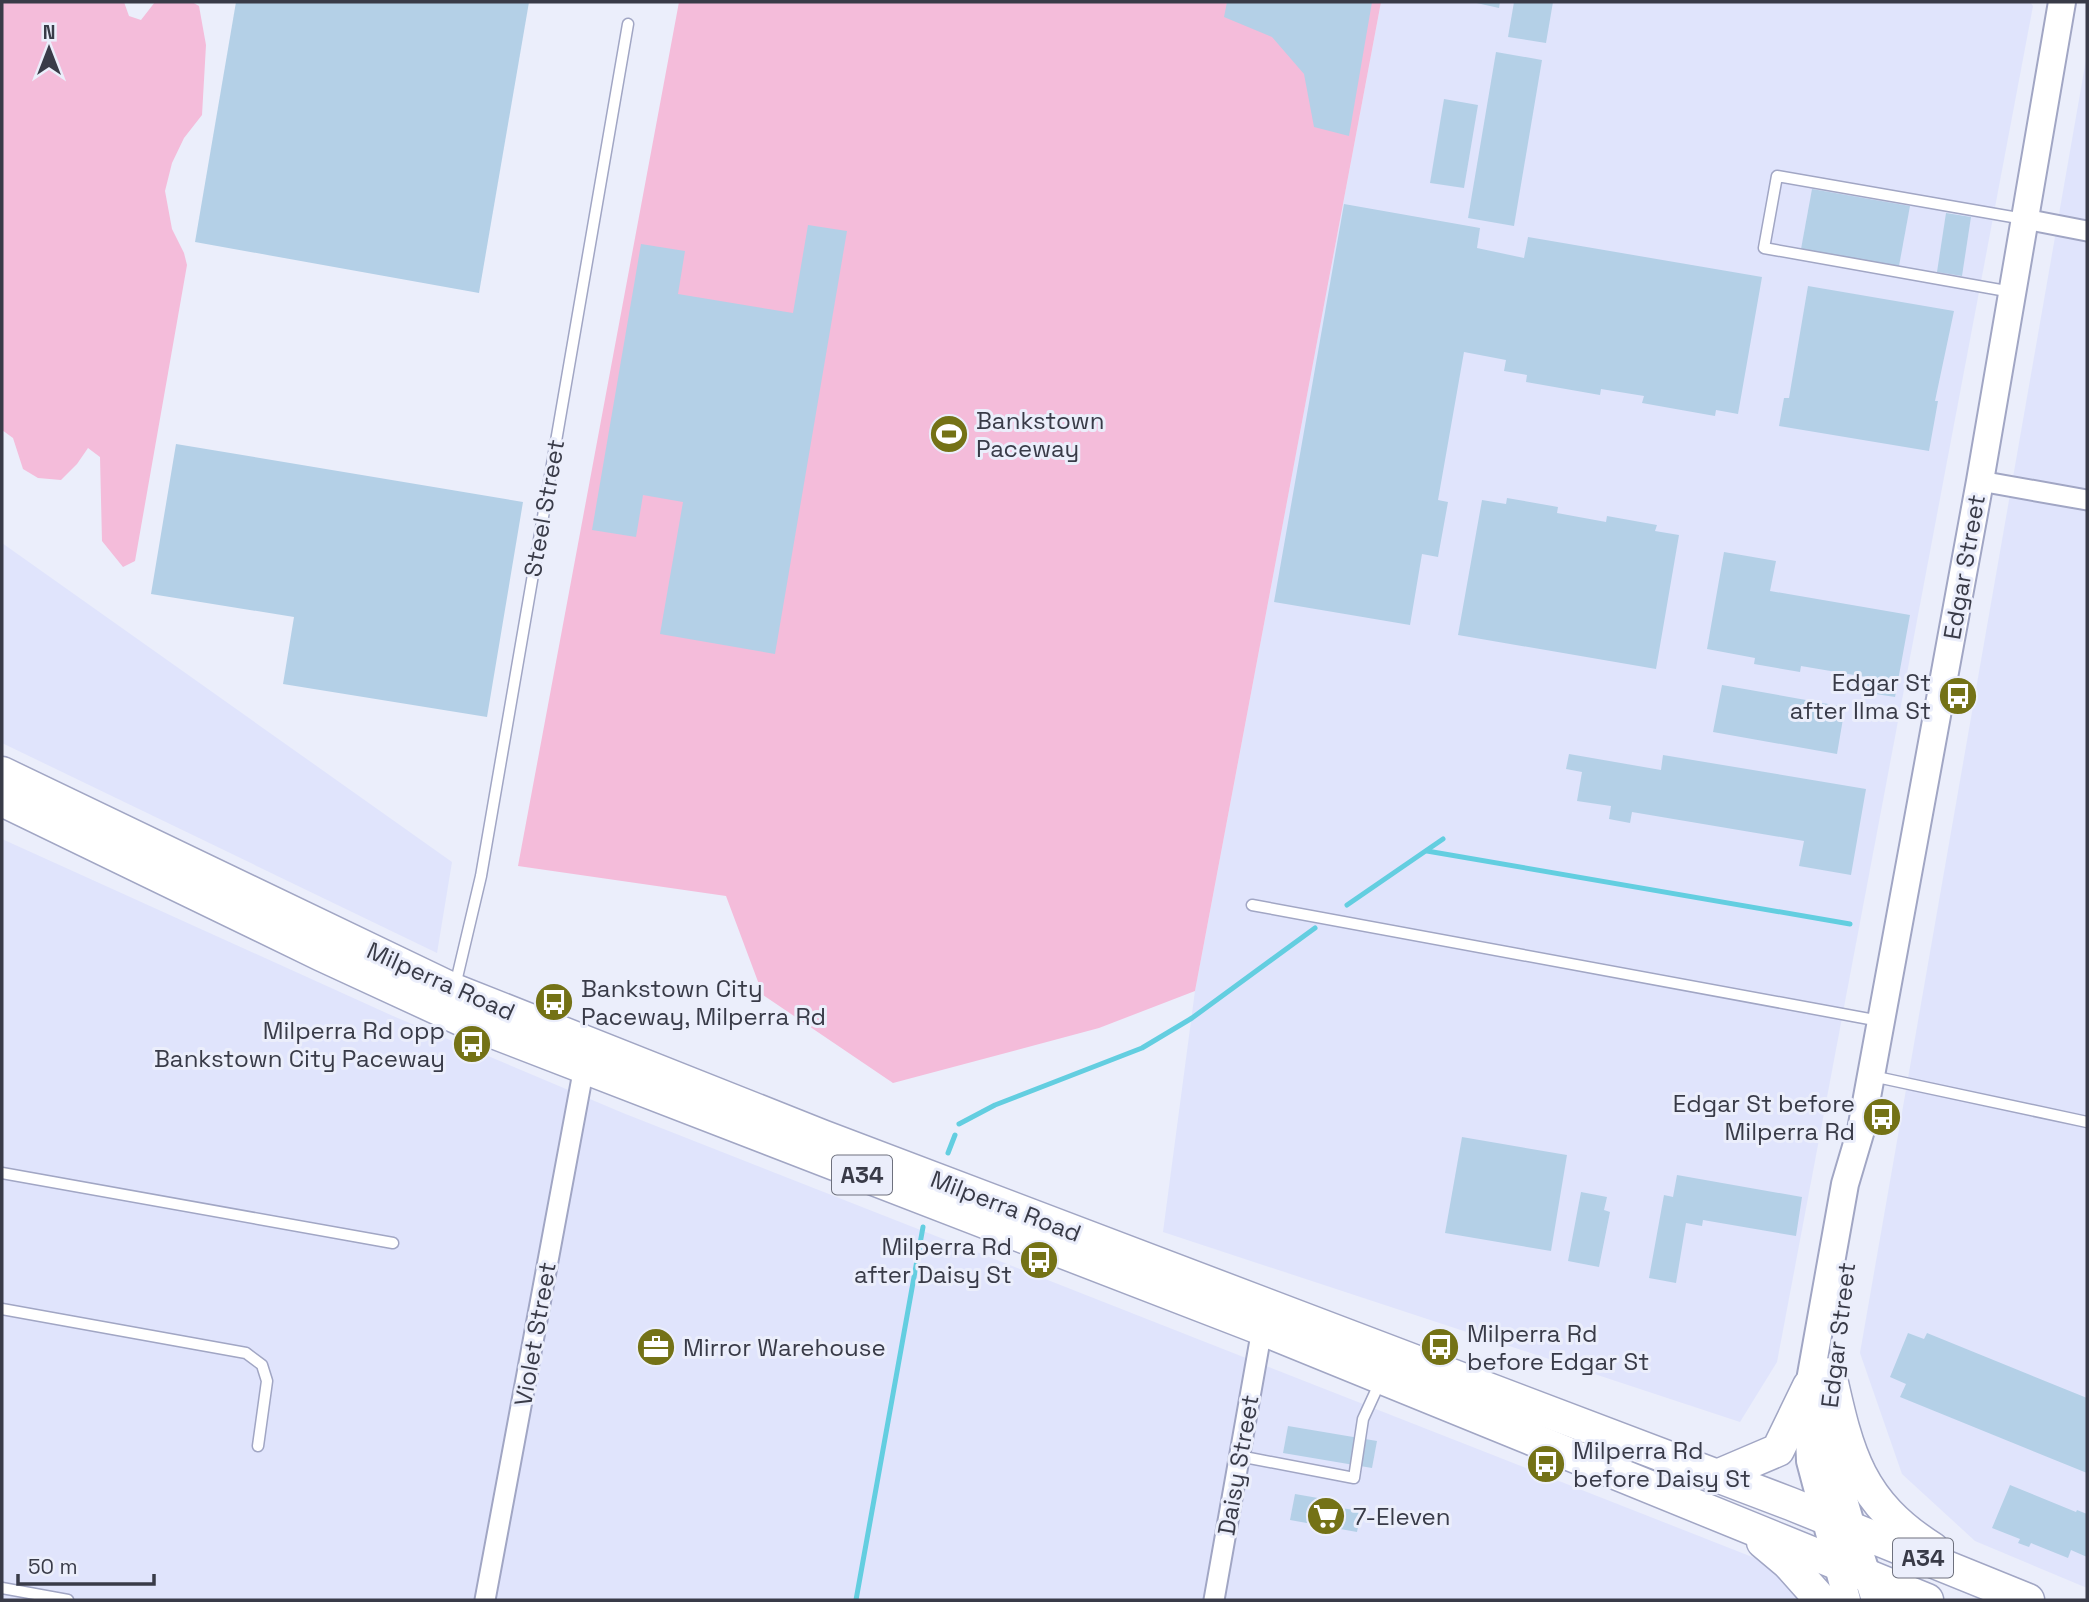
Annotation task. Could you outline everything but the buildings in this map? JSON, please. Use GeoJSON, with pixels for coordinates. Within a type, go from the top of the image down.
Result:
{"type":"FeatureCollection","features":[{"type":"Feature","properties":{"kind":"highway","name":"Milperra Road"},"geometry":{"type":"LineString","coordinates":[[2,773],[454,990],[848,1146],[1839,1523],[2028,1600]]}},
{"type":"Feature","properties":{"kind":"highway","name":"Milperra Road"},"geometry":{"type":"LineString","coordinates":[[2,800],[467,1022],[1262,1329],[1835,1562],[1872,1589],[1927,1600]]}},
{"type":"Feature","properties":{"kind":"highway"},"geometry":{"type":"LineString","coordinates":[[1717,1476],[1778,1450],[1819,1380]]}},
{"type":"Feature","properties":{"kind":"highway"},"geometry":{"type":"LineString","coordinates":[[1819,1380],[1860,1476],[1875,1499],[1913,1536],[1994,1586]]}},
{"type":"Feature","properties":{"kind":"highway"},"geometry":{"type":"LineString","coordinates":[[1735,1521],[1788,1563],[1821,1600]]}},
{"type":"Feature","properties":{"kind":"main road","name":"Edgar Street"},"geometry":{"type":"LineString","coordinates":[[1872,1589],[1810,1461],[1808,1437],[1819,1380],[1845,1184],[1861,1130],[1980,481],[2062,2]]}},
{"type":"Feature","properties":{"kind":"main road","name":"Edgar Street"},"geometry":{"type":"LineString","coordinates":[[1839,1523],[1835,1562],[1847,1600]]}},
{"type":"Feature","properties":{"kind":"street"},"geometry":{"type":"LineString","coordinates":[[2025,219],[2087,231]]}},
{"type":"Feature","properties":{"kind":"street"},"geometry":{"type":"LineString","coordinates":[[1980,481],[2087,500]]}},
{"type":"Feature","properties":{"kind":"street","name":"Violet Street"},"geometry":{"type":"LineString","coordinates":[[485,1600],[584,1068]]}},
{"type":"Feature","properties":{"kind":"street","name":"Daisy Street"},"geometry":{"type":"LineString","coordinates":[[1214,1600],[1262,1329]]}},
{"type":"Feature","properties":{"kind":"lane","name":"Steel Street"},"geometry":{"type":"LineString","coordinates":[[454,990],[481,876],[628,24]]}},
{"type":"Feature","properties":{"kind":"lane"},"geometry":{"type":"LineString","coordinates":[[2012,292],[1764,248],[1777,176],[2025,219]]}},
{"type":"Feature","properties":{"kind":"lane"},"geometry":{"type":"LineString","coordinates":[[1252,905],[1881,1021]]}},
{"type":"Feature","properties":{"kind":"lane"},"geometry":{"type":"LineString","coordinates":[[1871,1075],[2087,1122]]}},
{"type":"Feature","properties":{"kind":"lane"},"geometry":{"type":"LineString","coordinates":[[2,1173],[393,1243]]}},
{"type":"Feature","properties":{"kind":"lane"},"geometry":{"type":"LineString","coordinates":[[2,1309],[246,1353],[262,1365],[267,1381],[258,1446]]}},
{"type":"Feature","properties":{"kind":"lane"},"geometry":{"type":"LineString","coordinates":[[1240,1456],[1354,1478],[1363,1419],[1382,1378]]}},
{"type":"Feature","properties":{"kind":"lane"},"geometry":{"type":"LineString","coordinates":[[2,1588],[68,1600]]}},
{"type":"Feature","properties":{"kind":"shaded area"},"geometry":{"type":"Polygon","coordinates":[[[2,2],[124,2],[129,16],[141,20],[155,2],[192,2],[199,6],[206,45],[202,115],[184,138],[172,163],[165,191],[172,229],[187,265],[135,561],[123,567],[102,541],[100,457],[88,448],[61,480],[38,478],[23,469],[13,438],[2,430],[2,2]]]}},
{"type":"Feature","properties":{"kind":"shaded area","name":"Bankstown Paceway"},"geometry":{"type":"Polygon","coordinates":[[[679,2],[1381,2],[1195,991],[1099,1028],[893,1083],[763,995],[726,896],[518,866],[679,2]]]}},
{"type":"Feature","properties":{"kind":"shaded area"},"geometry":{"type":"Polygon","coordinates":[[[1381,2],[2030,2],[2033,6],[1777,1362],[1740,1422],[1163,1232],[1195,991],[1381,2]]]}},
{"type":"Feature","properties":{"kind":"shaded area"},"geometry":{"type":"Polygon","coordinates":[[[2087,54],[2087,1588],[1975,1541],[1902,1474],[1860,1353],[2087,54]]]}},
{"type":"Feature","properties":{"kind":"shaded area"},"geometry":{"type":"Polygon","coordinates":[[[2,543],[452,862],[437,953],[2,743],[2,543]]]}},
{"type":"Feature","properties":{"kind":"shaded area"},"geometry":{"type":"Polygon","coordinates":[[[2,839],[393,1016],[623,1113],[1765,1562],[1791,1586],[1800,1600],[2,1600],[2,839]]]}},
{"type":"Feature","properties":{"kind":"waterway"},"geometry":{"type":"LineString","coordinates":[[1347,905],[1443,839]]}},
{"type":"Feature","properties":{"kind":"waterway"},"geometry":{"type":"LineString","coordinates":[[1427,851],[1850,924]]}},
{"type":"Feature","properties":{"kind":"waterway"},"geometry":{"type":"LineString","coordinates":[[959,1124],[995,1105],[1142,1048],[1192,1018],[1315,928]]}},
{"type":"Feature","properties":{"kind":"waterway"},"geometry":{"type":"LineString","coordinates":[[948,1153],[955,1135]]}},
{"type":"Feature","properties":{"kind":"waterway"},"geometry":{"type":"LineString","coordinates":[[856,1600],[923,1227]]}},
{"type":"Feature","properties":{"kind":"place","name":"Bankstown Paceway"},"geometry":{"type":"Point","coordinates":[949,434]}},
{"type":"Feature","properties":{"kind":"place","name":"Edgar St after Ilma St"},"geometry":{"type":"Point","coordinates":[1958,696]}},
{"type":"Feature","properties":{"kind":"place","name":"Bankstown City Paceway, Milperra Rd"},"geometry":{"type":"Point","coordinates":[554,1002]}},
{"type":"Feature","properties":{"kind":"place","name":"Milperra Rd opp Bankstown City Paceway"},"geometry":{"type":"Point","coordinates":[472,1044]}},
{"type":"Feature","properties":{"kind":"place","name":"Edgar St before Milperra Rd"},"geometry":{"type":"Point","coordinates":[1882,1117]}},
{"type":"Feature","properties":{"kind":"place","name":"Milperra Rd after Daisy St"},"geometry":{"type":"Point","coordinates":[1039,1260]}},
{"type":"Feature","properties":{"kind":"place","name":"Mirror Warehouse"},"geometry":{"type":"Point","coordinates":[656,1347]}},
{"type":"Feature","properties":{"kind":"place","name":"Milperra Rd before Edgar St"},"geometry":{"type":"Point","coordinates":[1440,1347]}},
{"type":"Feature","properties":{"kind":"place","name":"Milperra Rd before Daisy St"},"geometry":{"type":"Point","coordinates":[1546,1464]}},
{"type":"Feature","properties":{"kind":"place","name":"7-Eleven"},"geometry":{"type":"Point","coordinates":[1326,1516]}}]}
